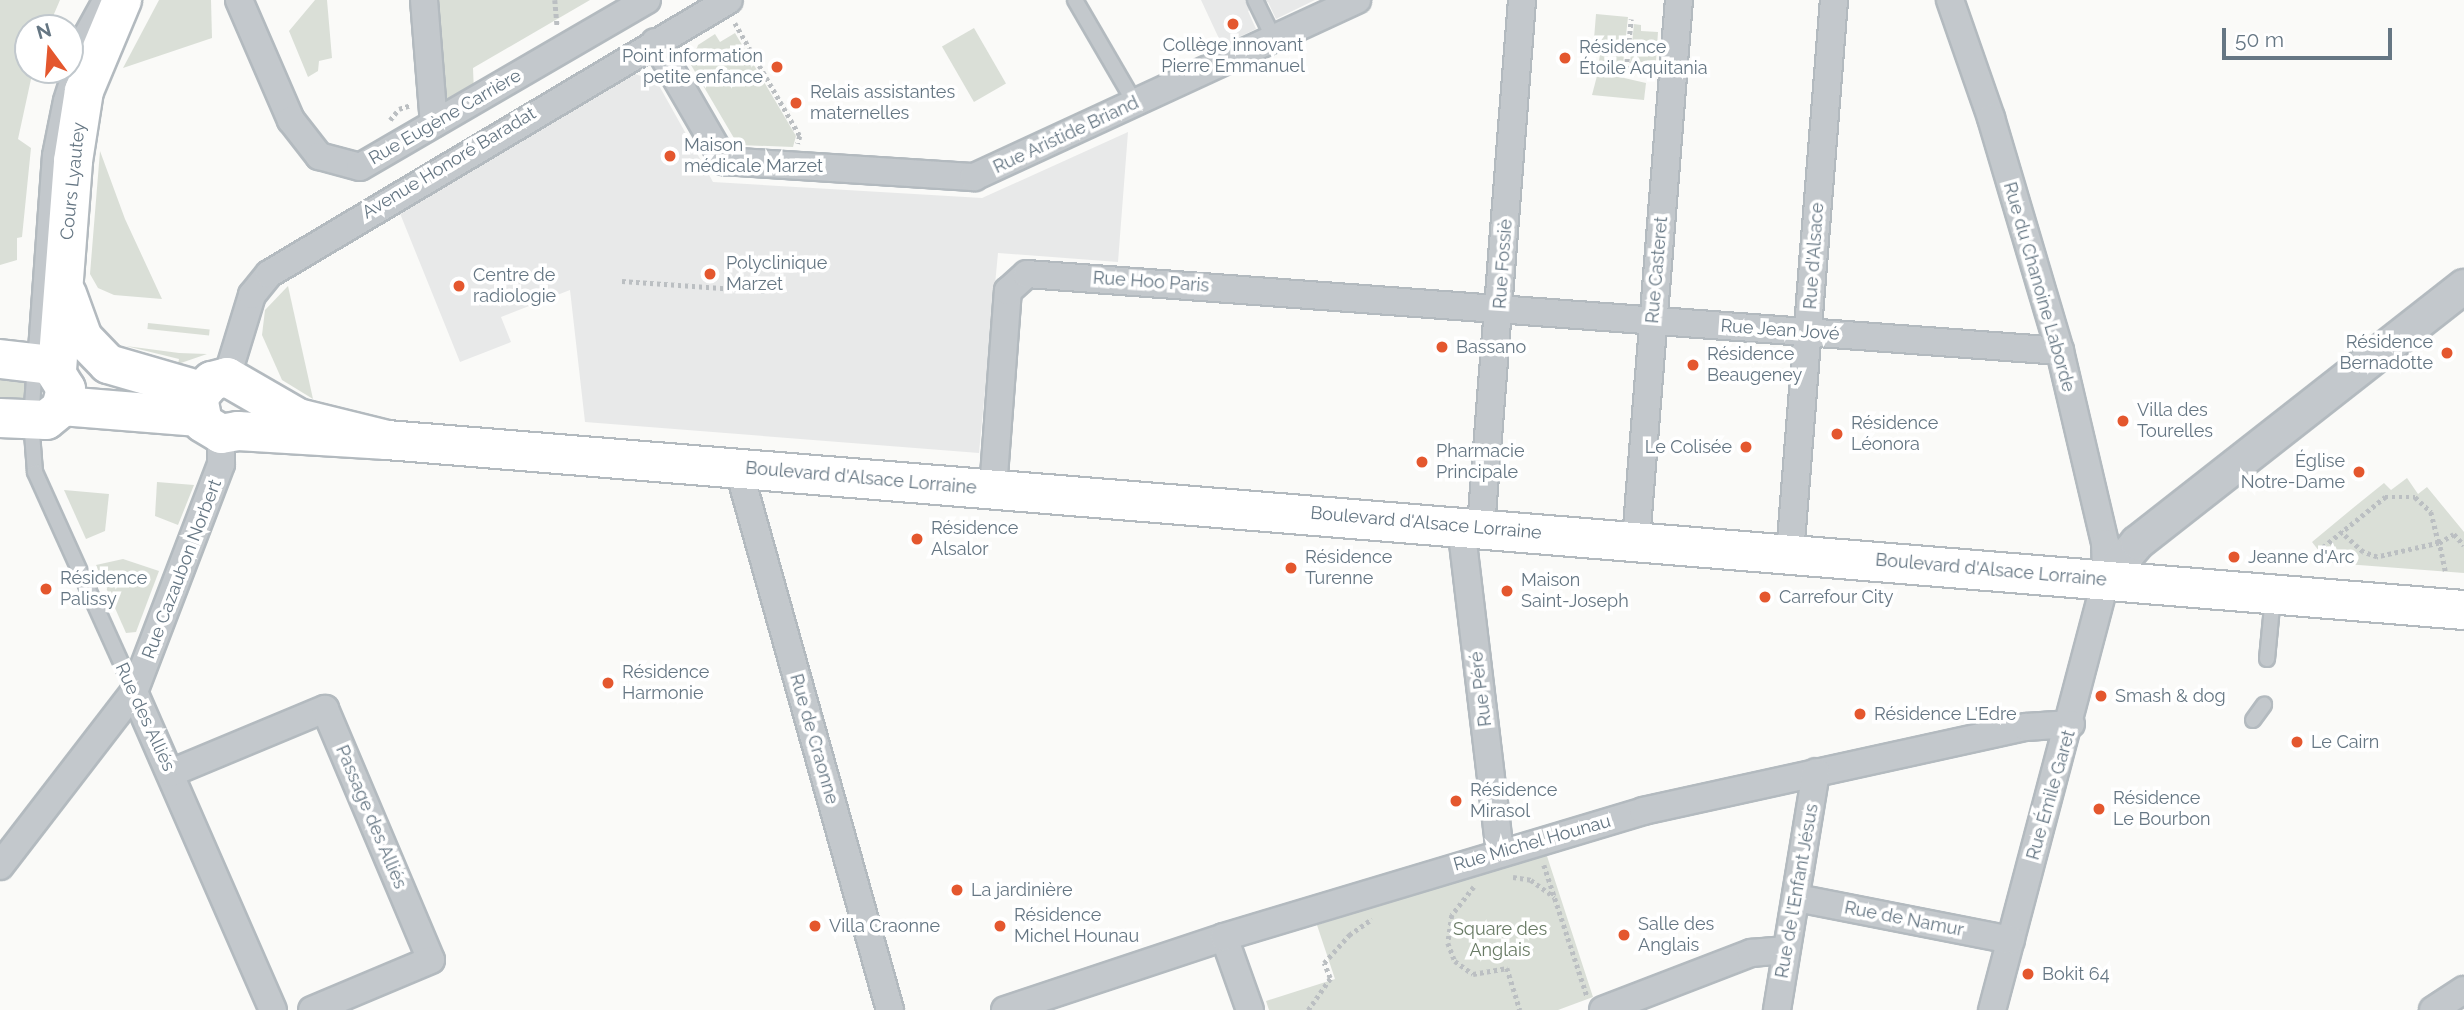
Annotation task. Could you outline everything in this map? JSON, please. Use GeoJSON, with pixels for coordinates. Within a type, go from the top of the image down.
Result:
{"type":"FeatureCollection","features":[{"type":"Feature","properties":{"kind":"main road","name":"Cours Lyautey"},"geometry":{"type":"LineString","coordinates":[[36,388],[63,285],[73,161],[84,91],[122,0]]}},
{"type":"Feature","properties":{"kind":"main road"},"geometry":{"type":"LineString","coordinates":[[63,285],[83,338],[94,353],[127,372],[222,406]]}},
{"type":"Feature","properties":{"kind":"main road","name":"Boulevard d'Alsace Lorraine"},"geometry":{"type":"LineString","coordinates":[[36,388],[222,406],[298,418],[387,440],[1471,526],[2106,579],[2273,596],[2464,610]]}},
{"type":"Feature","properties":{"kind":"street","name":"Rue Eugène Carrière"},"geometry":{"type":"LineString","coordinates":[[239,0],[292,120],[319,156],[360,167],[647,0]]}},
{"type":"Feature","properties":{"kind":"street"},"geometry":{"type":"LineString","coordinates":[[424,0],[434,124]]}},
{"type":"Feature","properties":{"kind":"street","name":"Rue Aristide Briand"},"geometry":{"type":"LineString","coordinates":[[655,42],[724,161],[974,177],[1357,0]]}},
{"type":"Feature","properties":{"kind":"street","name":"Rue Fossiè"},"geometry":{"type":"LineString","coordinates":[[1471,526],[1500,309],[1522,0]]}},
{"type":"Feature","properties":{"kind":"street","name":"Rue Casteret"},"geometry":{"type":"LineString","coordinates":[[1636,540],[1679,0]]}},
{"type":"Feature","properties":{"kind":"street","name":"Rue d'Alsace"},"geometry":{"type":"LineString","coordinates":[[1790,554],[1834,0]]}},
{"type":"Feature","properties":{"kind":"street","name":"Rue du Chanoine Laborde"},"geometry":{"type":"LineString","coordinates":[[1950,0],[1991,118],[2060,351],[2105,542],[2106,579]]}},
{"type":"Feature","properties":{"kind":"street","name":"Avenue Honoré Baradat"},"geometry":{"type":"LineString","coordinates":[[222,406],[252,295],[269,274],[726,2]]}},
{"type":"Feature","properties":{"kind":"street","name":"Rue Hoo Paris"},"geometry":{"type":"LineString","coordinates":[[993,489],[1008,291],[1027,274],[1500,309]]}},
{"type":"Feature","properties":{"kind":"street"},"geometry":{"type":"LineString","coordinates":[[2106,579],[2137,542],[2464,286]]}},
{"type":"Feature","properties":{"kind":"street","name":"Rue Jean Jové"},"geometry":{"type":"LineString","coordinates":[[1500,309],[2060,351]]}},
{"type":"Feature","properties":{"kind":"street","name":"Rue Cazaubon Norbert"},"geometry":{"type":"LineString","coordinates":[[0,866],[134,692],[221,464],[222,406]]}},
{"type":"Feature","properties":{"kind":"street","name":"Rue de Craonne"},"geometry":{"type":"LineString","coordinates":[[738,467],[890,1010]]}},
{"type":"Feature","properties":{"kind":"street","name":"Rue Péré"},"geometry":{"type":"LineString","coordinates":[[1471,526],[1500,852]]}},
{"type":"Feature","properties":{"kind":"street","name":"Rue Émile Garet"},"geometry":{"type":"LineString","coordinates":[[1992,1010],[2071,724],[2106,579]]}},
{"type":"Feature","properties":{"kind":"street","name":"Rue des Alliés"},"geometry":{"type":"LineString","coordinates":[[134,692],[273,1010]]}},
{"type":"Feature","properties":{"kind":"street","name":"Passage des Alliés"},"geometry":{"type":"LineString","coordinates":[[171,773],[325,709],[431,960],[312,1010]]}},
{"type":"Feature","properties":{"kind":"street","name":"Rue Michel Hounau"},"geometry":{"type":"LineString","coordinates":[[1005,1010],[1224,937],[1643,811],[2026,727],[2071,724]]}},
{"type":"Feature","properties":{"kind":"street","name":"Rue de l'Enfant Jésus"},"geometry":{"type":"LineString","coordinates":[[1777,1010],[1816,772]]}},
{"type":"Feature","properties":{"kind":"street","name":"Rue de Namur"},"geometry":{"type":"LineString","coordinates":[[1797,898],[2011,940]]}},
{"type":"Feature","properties":{"kind":"street"},"geometry":{"type":"LineString","coordinates":[[1224,937],[1251,1010]]}},
{"type":"Feature","properties":{"kind":"street"},"geometry":{"type":"LineString","coordinates":[[1603,1010],[1751,953],[1786,950]]}},
{"type":"Feature","properties":{"kind":"street"},"geometry":{"type":"LineString","coordinates":[[2433,1010],[2464,990]]}},
{"type":"Feature","properties":{"kind":"lane","name":"Rue des Alliés"},"geometry":{"type":"LineString","coordinates":[[100,0],[75,54],[50,155],[36,388],[35,472],[134,692]]}},
{"type":"Feature","properties":{"kind":"lane"},"geometry":{"type":"LineString","coordinates":[[1075,0],[1135,103]]}},
{"type":"Feature","properties":{"kind":"lane"},"geometry":{"type":"LineString","coordinates":[[1255,0],[1273,39]]}},
{"type":"Feature","properties":{"kind":"lane"},"geometry":{"type":"LineString","coordinates":[[2267,659],[2273,596]]}},
{"type":"Feature","properties":{"kind":"lane"},"geometry":{"type":"LineString","coordinates":[[2253,720],[2264,705]]}},
{"type":"Feature","properties":{"kind":"lane"},"geometry":{"type":"LineString","coordinates":[[171,773],[202,870],[260,1010]]}},
{"type":"Feature","properties":{"kind":"path"},"geometry":{"type":"LineString","coordinates":[[726,2],[800,136]]}},
{"type":"Feature","properties":{"kind":"path"},"geometry":{"type":"LineString","coordinates":[[1626,69],[1632,19]]}},
{"type":"Feature","properties":{"kind":"path"},"geometry":{"type":"LineString","coordinates":[[1600,67],[1673,74]]}},
{"type":"Feature","properties":{"kind":"path"},"geometry":{"type":"LineString","coordinates":[[622,281],[765,291]]}},
{"type":"Feature","properties":{"kind":"path"},"geometry":{"type":"LineString","coordinates":[[2322,562],[2330,555],[2323,547],[2385,497],[2415,496],[2431,512],[2445,572]]}},
{"type":"Feature","properties":{"kind":"path"},"geometry":{"type":"LineString","coordinates":[[2341,533],[2362,552],[2376,557],[2439,542],[2454,534],[2464,545]]}},
{"type":"Feature","properties":{"kind":"path"},"geometry":{"type":"LineString","coordinates":[[1536,841],[1591,1010]]}},
{"type":"Feature","properties":{"kind":"path"},"geometry":{"type":"LineString","coordinates":[[1504,878],[1531,880],[1554,897]]}},
{"type":"Feature","properties":{"kind":"path"},"geometry":{"type":"LineString","coordinates":[[1463,890],[1483,884]]}},
{"type":"Feature","properties":{"kind":"path"},"geometry":{"type":"LineString","coordinates":[[1475,886],[1452,915],[1448,943],[1455,961],[1473,974],[1507,968],[1520,1010]]}},
{"type":"Feature","properties":{"kind":"path"},"geometry":{"type":"LineString","coordinates":[[1308,1010],[1330,978],[1324,963],[1349,935],[1377,916]]}},
{"type":"Feature","properties":{"kind":"shaded area","name":"Collège innovant Pierre Emmanuel"},"geometry":{"type":"Polygon","coordinates":[[[1201,0],[1315,0],[1276,19],[1268,2],[1248,11],[1256,29],[1222,45],[1201,0]]]}},
{"type":"Feature","properties":{"kind":"shaded area","name":"Polyclinique Marzet"},"geometry":{"type":"Polygon","coordinates":[[[630,72],[657,82],[713,182],[982,198],[1128,132],[1118,262],[998,253],[979,453],[585,422],[570,290],[501,317],[511,342],[460,362],[399,211],[630,72]]]}},
{"type":"Feature","properties":{"kind":"green space"},"geometry":{"type":"Polygon","coordinates":[[[0,0],[60,0],[54,14],[14,14],[14,84],[30,84],[18,139],[31,148],[22,237],[17,238],[17,260],[0,265],[0,0]]]}},
{"type":"Feature","properties":{"kind":"green space"},"geometry":{"type":"Polygon","coordinates":[[[159,0],[211,0],[212,38],[123,68],[159,0]]]}},
{"type":"Feature","properties":{"kind":"green space"},"geometry":{"type":"Polygon","coordinates":[[[315,0],[327,0],[332,58],[319,61],[318,71],[308,77],[289,31],[315,0]]]}},
{"type":"Feature","properties":{"kind":"green space"},"geometry":{"type":"Polygon","coordinates":[[[433,0],[590,0],[473,68],[474,93],[450,103],[443,99],[433,0]]]}},
{"type":"Feature","properties":{"kind":"green space"},"geometry":{"type":"Polygon","coordinates":[[[1596,14],[1628,17],[1623,64],[1599,61],[1602,40],[1594,39],[1596,14]]]}},
{"type":"Feature","properties":{"kind":"green space"},"geometry":{"type":"Polygon","coordinates":[[[1634,24],[1641,25],[1641,31],[1658,32],[1656,61],[1630,63],[1634,24]]]}},
{"type":"Feature","properties":{"kind":"green space"},"geometry":{"type":"Polygon","coordinates":[[[974,28],[1006,83],[974,102],[942,46],[974,28]]]}},
{"type":"Feature","properties":{"kind":"green space"},"geometry":{"type":"Polygon","coordinates":[[[735,33],[796,136],[793,147],[738,145],[691,65],[698,45],[715,34],[720,42],[735,33]]]}},
{"type":"Feature","properties":{"kind":"green space"},"geometry":{"type":"Polygon","coordinates":[[[1598,72],[1646,83],[1644,100],[1592,95],[1598,72]]]}},
{"type":"Feature","properties":{"kind":"green space"},"geometry":{"type":"Polygon","coordinates":[[[100,151],[125,219],[162,299],[114,295],[98,288],[90,274],[100,151]]]}},
{"type":"Feature","properties":{"kind":"green space"},"geometry":{"type":"Polygon","coordinates":[[[288,286],[313,399],[282,380],[262,335],[265,310],[288,286]]]}},
{"type":"Feature","properties":{"kind":"green space"},"geometry":{"type":"Polygon","coordinates":[[[148,323],[210,329],[209,335],[147,329],[148,323]]]}},
{"type":"Feature","properties":{"kind":"green space"},"geometry":{"type":"Polygon","coordinates":[[[126,346],[207,354],[178,364],[179,359],[126,346]]]}},
{"type":"Feature","properties":{"kind":"green space"},"geometry":{"type":"Polygon","coordinates":[[[0,372],[28,374],[26,406],[0,404],[0,372]]]}},
{"type":"Feature","properties":{"kind":"green space"},"geometry":{"type":"Polygon","coordinates":[[[2407,478],[2418,494],[2427,487],[2464,532],[2464,573],[2306,561],[2319,551],[2312,542],[2353,508],[2384,483],[2391,490],[2407,478]]]}},
{"type":"Feature","properties":{"kind":"green space"},"geometry":{"type":"Polygon","coordinates":[[[157,482],[194,485],[178,525],[155,516],[157,482]]]}},
{"type":"Feature","properties":{"kind":"green space"},"geometry":{"type":"Polygon","coordinates":[[[64,490],[109,494],[105,531],[86,539],[64,490]]]}},
{"type":"Feature","properties":{"kind":"green space"},"geometry":{"type":"Polygon","coordinates":[[[123,559],[159,571],[136,632],[126,633],[96,565],[123,559]]]}},
{"type":"Feature","properties":{"kind":"green space","name":"Square des Anglais"},"geometry":{"type":"Polygon","coordinates":[[[1546,853],[1593,997],[1558,1010],[1269,1010],[1266,1001],[1335,979],[1317,925],[1546,853]]]}},
{"type":"Feature","properties":{"kind":"place","name":"Collège innovant Pierre Emmanuel"},"geometry":{"type":"Point","coordinates":[1233,24]}},
{"type":"Feature","properties":{"kind":"place","name":"Résidence Étoile Aquitania"},"geometry":{"type":"Point","coordinates":[1565,58]}},
{"type":"Feature","properties":{"kind":"place","name":"Point information petite enfance"},"geometry":{"type":"Point","coordinates":[777,67]}},
{"type":"Feature","properties":{"kind":"place","name":"Relais assistantes maternelles"},"geometry":{"type":"Point","coordinates":[796,103]}},
{"type":"Feature","properties":{"kind":"place","name":"Maison médicale Marzet"},"geometry":{"type":"Point","coordinates":[670,156]}},
{"type":"Feature","properties":{"kind":"place","name":"Polyclinique Marzet"},"geometry":{"type":"Point","coordinates":[710,274]}},
{"type":"Feature","properties":{"kind":"place","name":"Centre de radiologie"},"geometry":{"type":"Point","coordinates":[459,286]}},
{"type":"Feature","properties":{"kind":"place","name":"Bassano"},"geometry":{"type":"Point","coordinates":[1442,347]}},
{"type":"Feature","properties":{"kind":"place","name":"Résidence Bernadotte"},"geometry":{"type":"Point","coordinates":[2447,353]}},
{"type":"Feature","properties":{"kind":"place","name":"Résidence Beaugeney"},"geometry":{"type":"Point","coordinates":[1693,365]}},
{"type":"Feature","properties":{"kind":"place","name":"Villa des Tourelles"},"geometry":{"type":"Point","coordinates":[2123,421]}},
{"type":"Feature","properties":{"kind":"place","name":"Résidence Léonora"},"geometry":{"type":"Point","coordinates":[1837,434]}},
{"type":"Feature","properties":{"kind":"place","name":"Le Colisée"},"geometry":{"type":"Point","coordinates":[1746,447]}},
{"type":"Feature","properties":{"kind":"place","name":"Pharmacie Principale"},"geometry":{"type":"Point","coordinates":[1422,462]}},
{"type":"Feature","properties":{"kind":"place","name":"Église Notre-Dame"},"geometry":{"type":"Point","coordinates":[2359,472]}},
{"type":"Feature","properties":{"kind":"place","name":"Résidence Alsalor"},"geometry":{"type":"Point","coordinates":[917,539]}},
{"type":"Feature","properties":{"kind":"place","name":"Jeanne d'Arc"},"geometry":{"type":"Point","coordinates":[2234,557]}},
{"type":"Feature","properties":{"kind":"place","name":"Résidence Turenne"},"geometry":{"type":"Point","coordinates":[1291,568]}},
{"type":"Feature","properties":{"kind":"place","name":"Résidence Palissy"},"geometry":{"type":"Point","coordinates":[46,589]}},
{"type":"Feature","properties":{"kind":"place","name":"Maison Saint-Joseph"},"geometry":{"type":"Point","coordinates":[1507,591]}},
{"type":"Feature","properties":{"kind":"place","name":"Carrefour City"},"geometry":{"type":"Point","coordinates":[1765,597]}},
{"type":"Feature","properties":{"kind":"place","name":"Résidence Harmonie"},"geometry":{"type":"Point","coordinates":[608,683]}},
{"type":"Feature","properties":{"kind":"place","name":"Smash & dog"},"geometry":{"type":"Point","coordinates":[2101,696]}},
{"type":"Feature","properties":{"kind":"place","name":"Résidence L'Edre"},"geometry":{"type":"Point","coordinates":[1860,714]}},
{"type":"Feature","properties":{"kind":"place","name":"Le Cairn"},"geometry":{"type":"Point","coordinates":[2297,742]}},
{"type":"Feature","properties":{"kind":"place","name":"Résidence Mirasol"},"geometry":{"type":"Point","coordinates":[1456,801]}},
{"type":"Feature","properties":{"kind":"place","name":"Résidence Le Bourbon"},"geometry":{"type":"Point","coordinates":[2099,809]}},
{"type":"Feature","properties":{"kind":"place","name":"La jardinière"},"geometry":{"type":"Point","coordinates":[957,890]}},
{"type":"Feature","properties":{"kind":"place","name":"Villa Craonne"},"geometry":{"type":"Point","coordinates":[815,926]}},
{"type":"Feature","properties":{"kind":"place","name":"Résidence Michel Hounau"},"geometry":{"type":"Point","coordinates":[1000,926]}},
{"type":"Feature","properties":{"kind":"place","name":"Salle des Anglais"},"geometry":{"type":"Point","coordinates":[1624,935]}},
{"type":"Feature","properties":{"kind":"place","name":"Bokit 64"},"geometry":{"type":"Point","coordinates":[2028,974]}}]}
